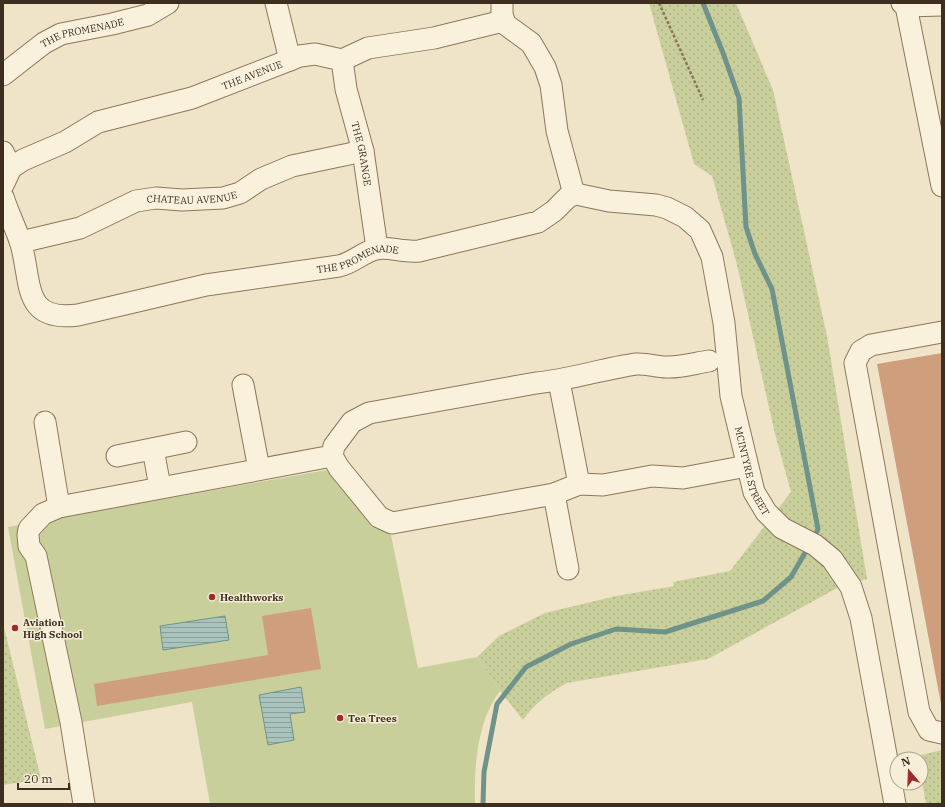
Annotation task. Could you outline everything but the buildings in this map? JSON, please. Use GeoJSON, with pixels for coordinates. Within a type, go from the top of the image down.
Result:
{"type":"FeatureCollection","features":[{"type":"Feature","properties":{"kind":"street","name":"THE PROMENADE"},"geometry":{"type":"LineString","coordinates":[[3,76],[44,44],[61,34],[148,15],[168,3]]}},
{"type":"Feature","properties":{"kind":"street"},"geometry":{"type":"LineString","coordinates":[[276,3],[290,60]]}},
{"type":"Feature","properties":{"kind":"street"},"geometry":{"type":"LineString","coordinates":[[942,5],[904,4],[942,186]]}},
{"type":"Feature","properties":{"kind":"street"},"geometry":{"type":"LineString","coordinates":[[342,60],[368,48],[434,38],[503,12],[509,27],[524,36],[545,67],[551,86],[557,131],[574,194]]}},
{"type":"Feature","properties":{"kind":"street","name":"THE AVENUE"},"geometry":{"type":"LineString","coordinates":[[6,168],[65,142],[98,122],[192,98],[290,60],[315,54],[342,60]]}},
{"type":"Feature","properties":{"kind":"street","name":"THE GRANGE"},"geometry":{"type":"LineString","coordinates":[[342,60],[346,90],[363,151],[377,248]]}},
{"type":"Feature","properties":{"kind":"street","name":"CHATEAU AVENUE"},"geometry":{"type":"LineString","coordinates":[[21,242],[80,228],[136,201],[156,198],[182,200],[223,198],[240,192],[261,179],[292,166],[363,151]]}},
{"type":"Feature","properties":{"kind":"street","name":"THE PROMENADE"},"geometry":{"type":"LineString","coordinates":[[3,197],[21,242],[29,285],[34,299],[49,315],[64,317],[206,285],[339,266],[352,262],[377,248],[401,252],[419,251],[530,225],[547,217],[564,200],[574,194]]}},
{"type":"Feature","properties":{"kind":"street","name":"MCINTYRE STREET"},"geometry":{"type":"LineString","coordinates":[[574,194],[609,201],[656,205],[667,208],[685,217],[700,230],[709,246],[724,323],[731,396],[750,482],[759,503],[774,521],[792,534],[803,538],[826,552],[846,578],[858,606],[895,804]]}},
{"type":"Feature","properties":{"kind":"street"},"geometry":{"type":"LineString","coordinates":[[942,332],[871,345],[861,351],[855,363],[919,712],[929,730],[942,733]]}},
{"type":"Feature","properties":{"kind":"street"},"geometry":{"type":"LineString","coordinates":[[709,361],[668,368],[648,364],[637,364],[581,374],[559,381],[536,383],[369,413],[352,422],[334,446],[332,456],[339,468],[378,517],[392,523],[554,494],[579,484],[603,485],[658,475],[684,478],[747,466]]}},
{"type":"Feature","properties":{"kind":"street"},"geometry":{"type":"LineString","coordinates":[[559,381],[579,484]]}},
{"type":"Feature","properties":{"kind":"street"},"geometry":{"type":"LineString","coordinates":[[243,385],[259,469]]}},
{"type":"Feature","properties":{"kind":"street"},"geometry":{"type":"LineString","coordinates":[[45,422],[59,507]]}},
{"type":"Feature","properties":{"kind":"street"},"geometry":{"type":"LineString","coordinates":[[117,456],[186,442]]}},
{"type":"Feature","properties":{"kind":"street"},"geometry":{"type":"LineString","coordinates":[[153,449],[160,488]]}},
{"type":"Feature","properties":{"kind":"street"},"geometry":{"type":"LineString","coordinates":[[84,804],[76,764],[71,722],[36,556],[39,545],[36,524],[43,514],[59,507],[332,456]]}},
{"type":"Feature","properties":{"kind":"street"},"geometry":{"type":"LineString","coordinates":[[554,494],[568,569]]}},
{"type":"Feature","properties":{"kind":"path"},"geometry":{"type":"LineString","coordinates":[[659,3],[704,100]]}},
{"type":"Feature","properties":{"kind":"green space"},"geometry":{"type":"Polygon","coordinates":[[[649,3],[736,3],[773,90],[827,336],[867,579],[839,587],[708,659],[567,683],[532,708],[523,720],[500,691],[477,657],[499,636],[545,613],[616,596],[674,586],[673,582],[730,571],[791,492],[775,434],[736,261],[712,176],[694,164],[649,3]]]}},
{"type":"Feature","properties":{"kind":"green space","name":"Healthworks"},"geometry":{"type":"Polygon","coordinates":[[[326,470],[391,535],[418,668],[477,657],[500,691],[486,716],[478,745],[475,775],[475,804],[210,804],[192,702],[45,729],[8,527],[326,470]]]}},
{"type":"Feature","properties":{"kind":"green space"},"geometry":{"type":"Polygon","coordinates":[[[3,623],[41,779],[3,785],[3,623]]]}},
{"type":"Feature","properties":{"kind":"green space"},"geometry":{"type":"Polygon","coordinates":[[[942,750],[942,804],[926,804],[924,791],[929,791],[929,753],[942,750]]]}},
{"type":"Feature","properties":{"kind":"water"},"geometry":{"type":"Polygon","coordinates":[[[225,616],[229,640],[163,650],[160,626],[225,616]]]}},
{"type":"Feature","properties":{"kind":"water"},"geometry":{"type":"Polygon","coordinates":[[[301,687],[305,712],[290,714],[294,740],[268,745],[259,695],[301,687]]]}},
{"type":"Feature","properties":{"kind":"waterway"},"geometry":{"type":"LineString","coordinates":[[703,3],[739,98],[746,227],[755,254],[772,289],[818,529],[813,539]]}},
{"type":"Feature","properties":{"kind":"waterway"},"geometry":{"type":"LineString","coordinates":[[483,804],[484,772],[497,704],[526,667],[571,644],[616,629],[665,632],[763,601],[791,577],[809,546]]}},
{"type":"Feature","properties":{"kind":"place","name":"Healthworks"},"geometry":{"type":"Point","coordinates":[212,597]}},
{"type":"Feature","properties":{"kind":"place","name":"Aviation High School"},"geometry":{"type":"Point","coordinates":[15,628]}},
{"type":"Feature","properties":{"kind":"place","name":"Tea Trees"},"geometry":{"type":"Point","coordinates":[340,718]}}]}
